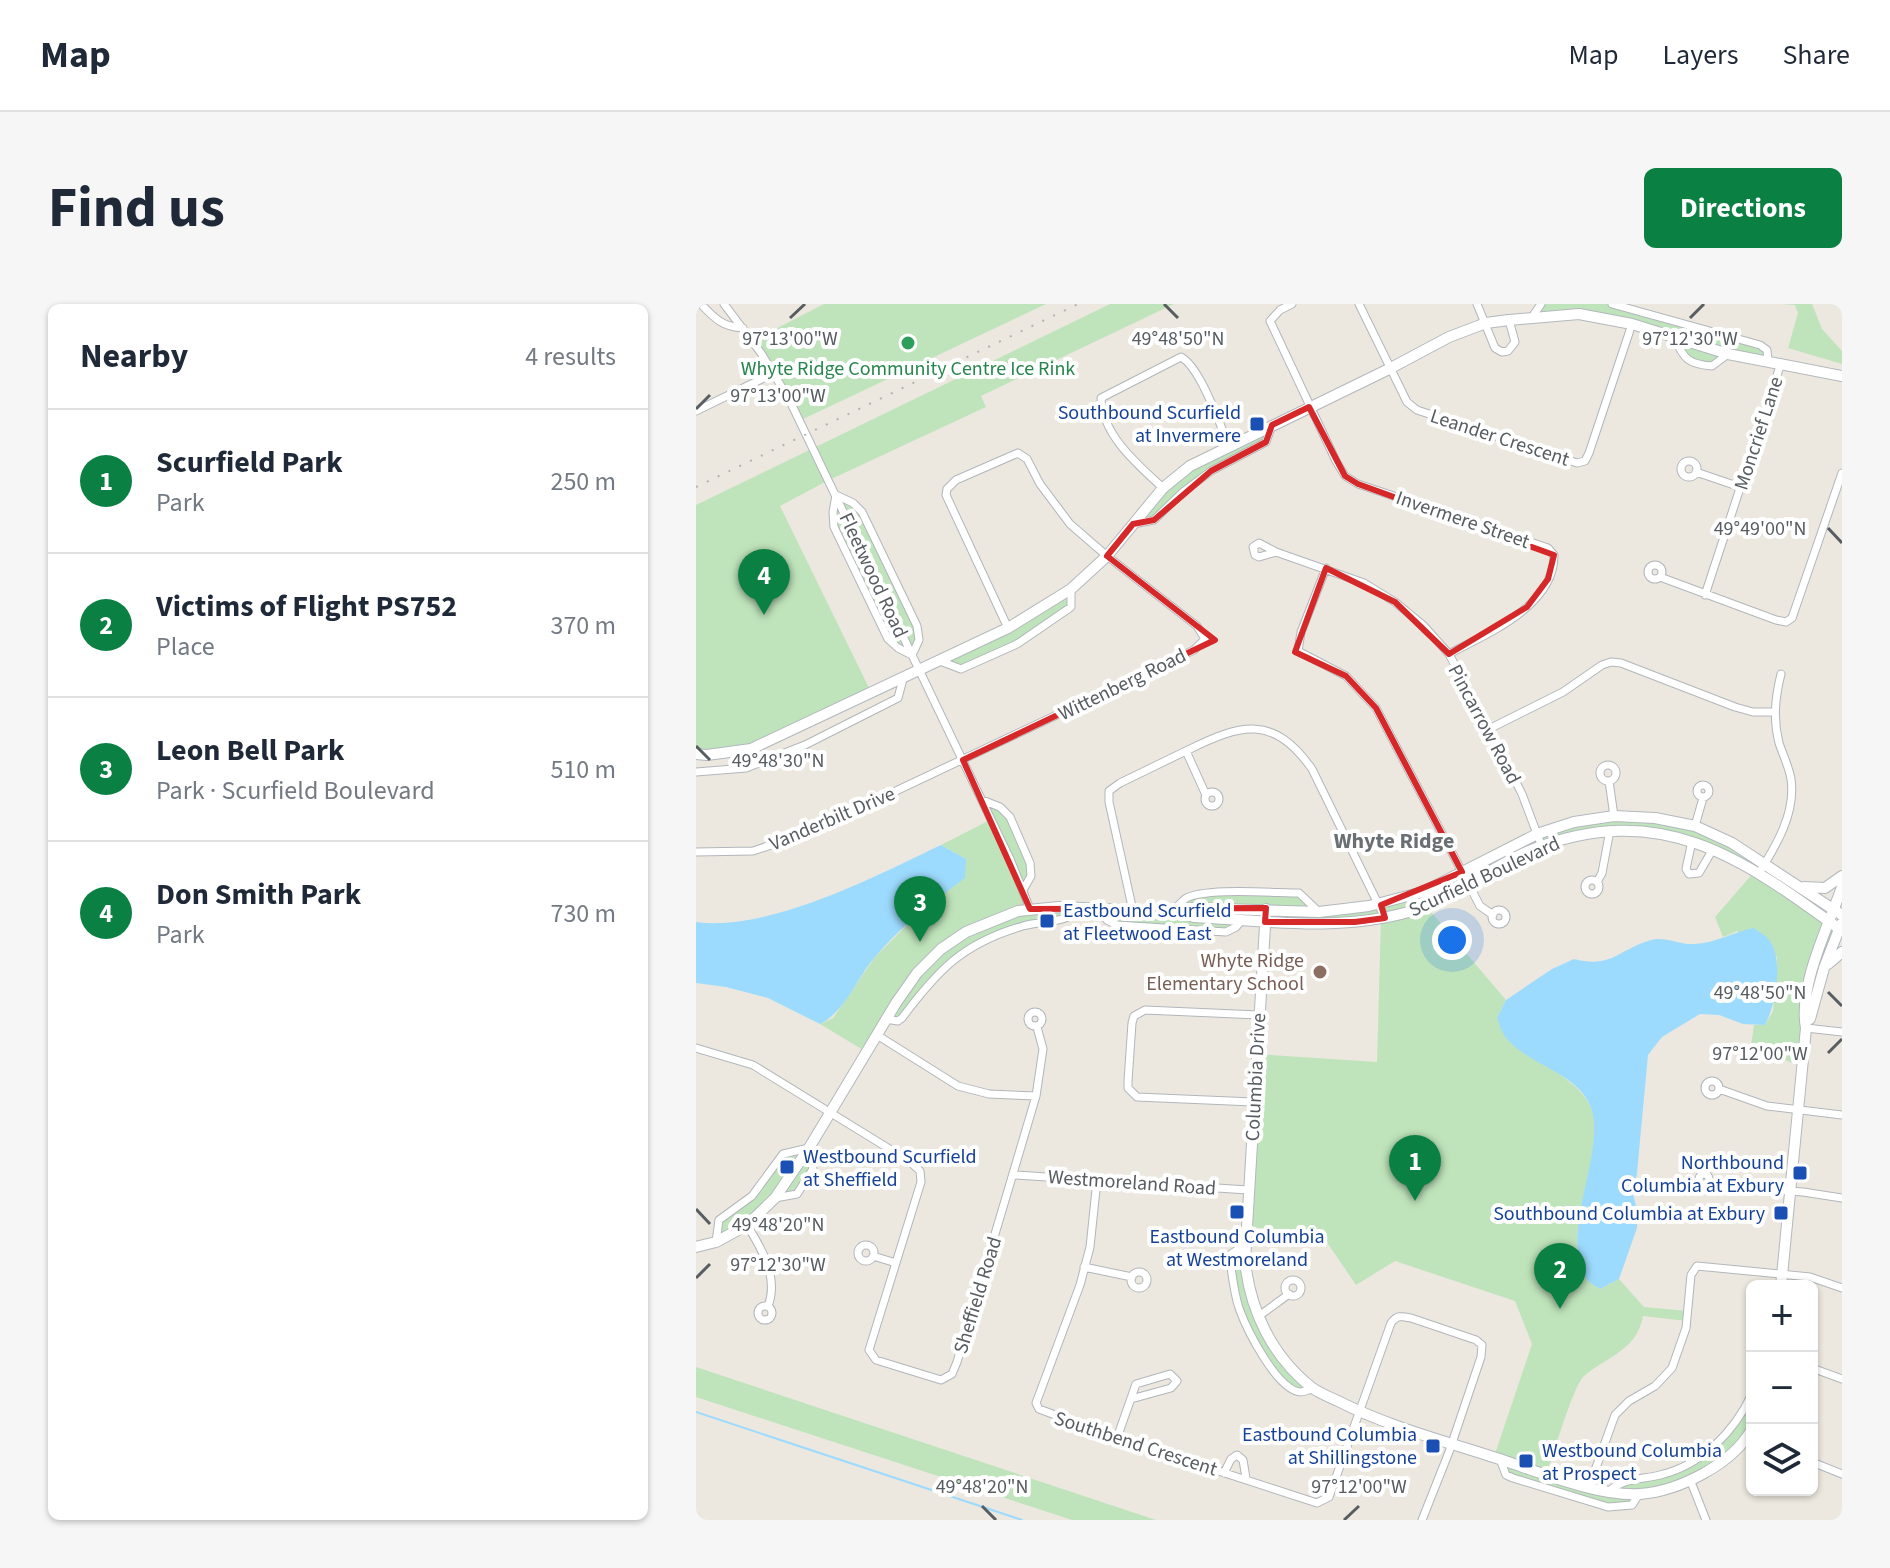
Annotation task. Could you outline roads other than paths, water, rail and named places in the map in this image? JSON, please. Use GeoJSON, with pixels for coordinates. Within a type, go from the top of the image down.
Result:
{"type":"FeatureCollection","features":[{"type":"Feature","properties":{"kind":"street"},"geometry":{"type":"LineString","coordinates":[[701,304],[718,322],[743,328]]}},
{"type":"Feature","properties":{"kind":"street"},"geometry":{"type":"LineString","coordinates":[[1292,304],[1280,310],[1270,321],[1309,407]]}},
{"type":"Feature","properties":{"kind":"street"},"geometry":{"type":"LineString","coordinates":[[1359,304],[1389,369]]}},
{"type":"Feature","properties":{"kind":"street"},"geometry":{"type":"LineString","coordinates":[[1477,304],[1495,348],[1505,352],[1515,342],[1509,320]]}},
{"type":"Feature","properties":{"kind":"street"},"geometry":{"type":"LineString","coordinates":[[1532,317],[1541,304]]}},
{"type":"Feature","properties":{"kind":"street"},"geometry":{"type":"LineString","coordinates":[[1612,304],[1760,345],[1767,350],[1768,361]]}},
{"type":"Feature","properties":{"kind":"street","name":"Fleetwood Road"},"geometry":{"type":"LineString","coordinates":[[727,305],[774,373],[836,495],[982,800],[1030,909]]}},
{"type":"Feature","properties":{"kind":"street"},"geometry":{"type":"LineString","coordinates":[[696,754],[751,749],[1008,628],[1071,589],[1107,556],[1163,488],[1190,466],[1449,337],[1486,323],[1579,314],[1632,324],[1728,354],[1842,376]]}},
{"type":"Feature","properties":{"kind":"street","name":"Leander Crescent"},"geometry":{"type":"LineString","coordinates":[[1389,369],[1407,402],[1417,410],[1577,463],[1585,461],[1589,453],[1632,324]]}},
{"type":"Feature","properties":{"kind":"street"},"geometry":{"type":"LineString","coordinates":[[1675,339],[1684,358],[1690,362],[1712,366],[1728,354]]}},
{"type":"Feature","properties":{"kind":"street"},"geometry":{"type":"LineString","coordinates":[[1163,488],[1124,450],[1103,412],[1101,398],[1181,357],[1188,361],[1196,374],[1229,445]]}},
{"type":"Feature","properties":{"kind":"street","name":"Moncrief Lane"},"geometry":{"type":"LineString","coordinates":[[1705,595],[1781,363]]}},
{"type":"Feature","properties":{"kind":"street"},"geometry":{"type":"LineString","coordinates":[[696,411],[774,373]]}},
{"type":"Feature","properties":{"kind":"street","name":"Invermere Street"},"geometry":{"type":"LineString","coordinates":[[1309,407],[1345,476],[1358,484],[1548,548],[1554,555],[1548,579],[1527,607],[1512,621],[1449,654]]}},
{"type":"Feature","properties":{"kind":"street"},"geometry":{"type":"LineString","coordinates":[[1133,524],[1154,520],[1211,471],[1266,442],[1272,425]]}},
{"type":"Feature","properties":{"kind":"street"},"geometry":{"type":"LineString","coordinates":[[1008,628],[949,501],[947,489],[956,480],[1013,453],[1023,454],[1040,484],[1070,524],[1107,556]]}},
{"type":"Feature","properties":{"kind":"street"},"geometry":{"type":"LineString","coordinates":[[1696,472],[1740,487]]}},
{"type":"Feature","properties":{"kind":"street"},"geometry":{"type":"LineString","coordinates":[[1660,577],[1786,622],[1796,610],[1842,473]]}},
{"type":"Feature","properties":{"kind":"street","name":"Fleetwood Road"},"geometry":{"type":"LineString","coordinates":[[836,495],[853,503],[862,512],[917,626],[919,640],[912,655]]}},
{"type":"Feature","properties":{"kind":"street","name":"Fleetwood Road"},"geometry":{"type":"LineString","coordinates":[[836,495],[834,527],[888,639],[912,655]]}},
{"type":"Feature","properties":{"kind":"street","name":"Pincarrow Road"},"geometry":{"type":"LineString","coordinates":[[1276,552],[1364,583],[1395,602],[1424,626],[1449,654],[1522,794],[1542,847]]}},
{"type":"Feature","properties":{"kind":"street","name":"Wittenberg Road"},"geometry":{"type":"LineString","coordinates":[[963,760],[1201,644],[1205,639],[1197,626],[1107,556]]}},
{"type":"Feature","properties":{"kind":"street"},"geometry":{"type":"LineString","coordinates":[[1326,568],[1301,632],[1298,651],[1346,676],[1376,708],[1480,906],[1493,915]]}},
{"type":"Feature","properties":{"kind":"street"},"geometry":{"type":"LineString","coordinates":[[940,661],[961,669],[1017,644],[1071,607],[1071,589]]}},
{"type":"Feature","properties":{"kind":"street"},"geometry":{"type":"LineString","coordinates":[[1489,729],[1563,692],[1611,662],[1621,663],[1735,707],[1753,712],[1774,712]]}},
{"type":"Feature","properties":{"kind":"street"},"geometry":{"type":"LineString","coordinates":[[1762,868],[1784,826],[1791,798],[1791,778],[1774,712],[1781,674]]}},
{"type":"Feature","properties":{"kind":"street"},"geometry":{"type":"LineString","coordinates":[[696,772],[746,768],[805,745],[898,698],[903,679]]}},
{"type":"Feature","properties":{"kind":"street"},"geometry":{"type":"LineString","coordinates":[[1133,911],[1109,791],[1220,734],[1239,729],[1259,729],[1278,735],[1298,749],[1312,769],[1385,918]]}},
{"type":"Feature","properties":{"kind":"street"},"geometry":{"type":"LineString","coordinates":[[1186,751],[1200,788],[1206,795]]}},
{"type":"Feature","properties":{"kind":"street","name":"Vanderbilt Drive"},"geometry":{"type":"LineString","coordinates":[[696,852],[753,851],[807,833],[963,760]]}},
{"type":"Feature","properties":{"kind":"street"},"geometry":{"type":"LineString","coordinates":[[1609,781],[1614,816]]}},
{"type":"Feature","properties":{"kind":"street"},"geometry":{"type":"LineString","coordinates":[[1695,826],[1703,798]]}},
{"type":"Feature","properties":{"kind":"street","name":"Fleetwood Road"},"geometry":{"type":"LineString","coordinates":[[982,800],[1000,807],[1010,817],[1030,863],[1031,876],[1023,890]]}},
{"type":"Feature","properties":{"kind":"street","name":"Scurfield Boulevard"},"geometry":{"type":"LineString","coordinates":[[696,1247],[716,1242],[747,1225],[775,1198],[809,1148],[885,1019],[917,973],[941,949],[966,932],[997,918],[1030,909],[1059,907],[1176,912],[1194,908],[1319,912],[1381,905],[1423,892],[1537,834],[1574,822],[1614,816],[1655,818],[1695,826],[1732,843],[1829,921],[1841,927]]}},
{"type":"Feature","properties":{"kind":"street"},"geometry":{"type":"LineString","coordinates":[[1597,882],[1602,873],[1610,830]]}},
{"type":"Feature","properties":{"kind":"street","name":"Scurfield Boulevard"},"geometry":{"type":"LineString","coordinates":[[1176,912],[1194,917],[1318,925],[1385,918],[1416,910],[1542,847],[1575,835],[1610,830],[1654,831],[1713,848],[1800,886],[1838,912]]}},
{"type":"Feature","properties":{"kind":"street"},"geometry":{"type":"LineString","coordinates":[[1692,841],[1686,869],[1689,874],[1699,873],[1713,848]]}},
{"type":"Feature","properties":{"kind":"street"},"geometry":{"type":"LineString","coordinates":[[1800,886],[1825,888],[1842,876]]}},
{"type":"Feature","properties":{"kind":"street"},"geometry":{"type":"LineString","coordinates":[[1806,1028],[1804,1019],[1813,965],[1829,921],[1838,912],[1842,887]]}},
{"type":"Feature","properties":{"kind":"street"},"geometry":{"type":"LineString","coordinates":[[1176,912],[1186,898],[1201,893],[1299,893],[1319,912]]}},
{"type":"Feature","properties":{"kind":"street","name":"Scurfield Boulevard"},"geometry":{"type":"LineString","coordinates":[[885,1019],[898,1021],[902,1018],[927,983],[986,939],[1025,926],[1072,918],[1081,909]]}},
{"type":"Feature","properties":{"kind":"street","name":"Scurfield Boulevard"},"geometry":{"type":"LineString","coordinates":[[1098,909],[1107,920],[1117,925],[1226,932],[1242,920]]}},
{"type":"Feature","properties":{"kind":"street","name":"Columbia Drive"},"geometry":{"type":"LineString","coordinates":[[1266,909],[1245,1245],[1247,1277],[1259,1316],[1277,1350],[1313,1389],[1360,1413],[1608,1492],[1639,1494],[1691,1482],[1746,1438]]}},
{"type":"Feature","properties":{"kind":"street"},"geometry":{"type":"LineString","coordinates":[[1782,1280],[1806,1028],[1824,968],[1841,927]]}},
{"type":"Feature","properties":{"kind":"street"},"geometry":{"type":"LineString","coordinates":[[1824,968],[1842,952]]}},
{"type":"Feature","properties":{"kind":"street"},"geometry":{"type":"LineString","coordinates":[[1253,1102],[1137,1097],[1128,1088],[1128,1081],[1132,1023],[1138,1012],[1258,1015]]}},
{"type":"Feature","properties":{"kind":"street","name":"Sheffield Road"},"geometry":{"type":"LineString","coordinates":[[829,1114],[909,1161],[920,1171],[921,1182],[870,1342],[870,1353],[882,1362],[936,1379],[948,1378],[957,1362],[1036,1096],[1043,1049],[1037,1027]]}},
{"type":"Feature","properties":{"kind":"street"},"geometry":{"type":"LineString","coordinates":[[1806,1028],[1842,1032]]}},
{"type":"Feature","properties":{"kind":"street"},"geometry":{"type":"LineString","coordinates":[[877,1035],[958,1086],[989,1094],[1036,1096]]}},
{"type":"Feature","properties":{"kind":"street"},"geometry":{"type":"LineString","coordinates":[[696,1048],[753,1065],[809,1098],[829,1114]]}},
{"type":"Feature","properties":{"kind":"street"},"geometry":{"type":"LineString","coordinates":[[1719,1089],[1767,1106],[1842,1115]]}},
{"type":"Feature","properties":{"kind":"street"},"geometry":{"type":"LineString","coordinates":[[716,1242],[719,1220],[752,1196],[783,1154],[809,1148]]}},
{"type":"Feature","properties":{"kind":"street","name":"Westmoreland Road"},"geometry":{"type":"LineString","coordinates":[[1015,1175],[1248,1190]]}},
{"type":"Feature","properties":{"kind":"street","name":"Southbend Crescent"},"geometry":{"type":"LineString","coordinates":[[1097,1180],[1090,1247],[1036,1403],[1045,1413],[1317,1503],[1329,1497],[1360,1413]]}},
{"type":"Feature","properties":{"kind":"street"},"geometry":{"type":"LineString","coordinates":[[1709,1181],[1719,1185],[1842,1198]]}},
{"type":"Feature","properties":{"kind":"street"},"geometry":{"type":"LineString","coordinates":[[747,1225],[769,1270],[773,1293],[768,1306]]}},
{"type":"Feature","properties":{"kind":"street","name":"Columbia Drive"},"geometry":{"type":"LineString","coordinates":[[1245,1245],[1231,1254],[1230,1259],[1239,1308],[1251,1337],[1266,1361],[1293,1389],[1301,1392],[1313,1389]]}},
{"type":"Feature","properties":{"kind":"street"},"geometry":{"type":"LineString","coordinates":[[873,1256],[896,1263]]}},
{"type":"Feature","properties":{"kind":"street"},"geometry":{"type":"LineString","coordinates":[[1589,1487],[1620,1407],[1655,1386],[1672,1368],[1686,1328],[1693,1270],[1703,1266],[1810,1277],[1842,1288]]}},
{"type":"Feature","properties":{"kind":"street"},"geometry":{"type":"LineString","coordinates":[[1084,1267],[1132,1277]]}},
{"type":"Feature","properties":{"kind":"street"},"geometry":{"type":"LineString","coordinates":[[1259,1316],[1289,1294]]}},
{"type":"Feature","properties":{"kind":"street"},"geometry":{"type":"LineString","coordinates":[[1360,1413],[1396,1317],[1411,1318],[1467,1336],[1482,1345],[1452,1443],[1422,1520]]}},
{"type":"Feature","properties":{"kind":"street"},"geometry":{"type":"LineString","coordinates":[[1818,1370],[1842,1379]]}},
{"type":"Feature","properties":{"kind":"street"},"geometry":{"type":"LineString","coordinates":[[1117,1438],[1136,1384],[1170,1374],[1177,1381],[1171,1388],[1131,1399]]}},
{"type":"Feature","properties":{"kind":"street"},"geometry":{"type":"LineString","coordinates":[[1608,1492],[1628,1479],[1667,1473],[1700,1457],[1731,1430],[1746,1404]]}},
{"type":"Feature","properties":{"kind":"street"},"geometry":{"type":"LineString","coordinates":[[1224,1473],[1231,1459],[1237,1455],[1243,1460],[1246,1478]]}},
{"type":"Feature","properties":{"kind":"street","name":"Columbia Drive"},"geometry":{"type":"LineString","coordinates":[[1500,1459],[1506,1475],[1608,1507],[1632,1505],[1639,1494]]}},
{"type":"Feature","properties":{"kind":"street"},"geometry":{"type":"LineString","coordinates":[[1818,1464],[1842,1474]]}},
{"type":"Feature","properties":{"kind":"street"},"geometry":{"type":"LineString","coordinates":[[1691,1482],[1706,1520]]}},
{"type":"Feature","properties":{"kind":"water"},"geometry":{"type":"Polygon","coordinates":[[[941,845],[966,859],[965,878],[929,905],[885,946],[829,1019],[820,1024],[768,998],[696,983],[696,922],[725,923],[756,919],[788,910],[854,886],[941,845]]]}},
{"type":"Feature","properties":{"kind":"water"},"geometry":{"type":"Polygon","coordinates":[[[1754,928],[1768,938],[1776,958],[1777,982],[1769,1016],[1765,1025],[1743,1024],[1719,1015],[1700,1014],[1662,1037],[1648,1055],[1633,1194],[1637,1228],[1619,1279],[1600,1289],[1586,1278],[1579,1262],[1577,1243],[1594,1139],[1590,1105],[1570,1081],[1515,1046],[1504,1035],[1497,1018],[1506,1000],[1552,969],[1574,959],[1598,962],[1651,940],[1702,943],[1754,928]]]}},
{"type":"Feature","properties":{"kind":"waterway"},"geometry":{"type":"LineString","coordinates":[[696,1412],[1022,1520]]}},
{"type":"Feature","properties":{"kind":"railway"},"geometry":{"type":"LineString","coordinates":[[696,487],[1078,304]]}},
{"type":"Feature","properties":{"kind":"place","name":"Whyte Ridge Community Centre Ice Rink"},"geometry":{"type":"Point","coordinates":[908,343]}},
{"type":"Feature","properties":{"kind":"place","name":"Southbound Scurfield at Invermere"},"geometry":{"type":"Point","coordinates":[1257,424]}},
{"type":"Feature","properties":{"kind":"place","name":"Don Smith Park"},"geometry":{"type":"Point","coordinates":[764,615]}},
{"type":"Feature","properties":{"kind":"place","name":"Eastbound Scurfield at Fleetwood East"},"geometry":{"type":"Point","coordinates":[1047,921]}},
{"type":"Feature","properties":{"kind":"place","name":"Leon Bell Park"},"geometry":{"type":"Point","coordinates":[920,942]}},
{"type":"Feature","properties":{"kind":"place","name":"Whyte Ridge Elementary School"},"geometry":{"type":"Point","coordinates":[1320,972]}},
{"type":"Feature","properties":{"kind":"place","name":"Westbound Scurfield at Sheffield"},"geometry":{"type":"Point","coordinates":[787,1167]}},
{"type":"Feature","properties":{"kind":"place","name":"Northbound Columbia at Exbury"},"geometry":{"type":"Point","coordinates":[1800,1173]}},
{"type":"Feature","properties":{"kind":"place","name":"Scurfield Park"},"geometry":{"type":"Point","coordinates":[1415,1201]}},
{"type":"Feature","properties":{"kind":"place","name":"Eastbound Columbia at Westmoreland"},"geometry":{"type":"Point","coordinates":[1237,1212]}},
{"type":"Feature","properties":{"kind":"place","name":"Southbound Columbia at Exbury"},"geometry":{"type":"Point","coordinates":[1781,1213]}},
{"type":"Feature","properties":{"kind":"place","name":"Victims of Flight PS752"},"geometry":{"type":"Point","coordinates":[1560,1309]}},
{"type":"Feature","properties":{"kind":"place","name":"Eastbound Columbia at Shillingstone"},"geometry":{"type":"Point","coordinates":[1433,1446]}},
{"type":"Feature","properties":{"kind":"place","name":"Westbound Columbia at Prospect"},"geometry":{"type":"Point","coordinates":[1526,1461]}},
{"type":"Feature","properties":{"kind":"district","name":"Whyte Ridge"},"geometry":{"type":"Point","coordinates":[1394,840]}}]}
